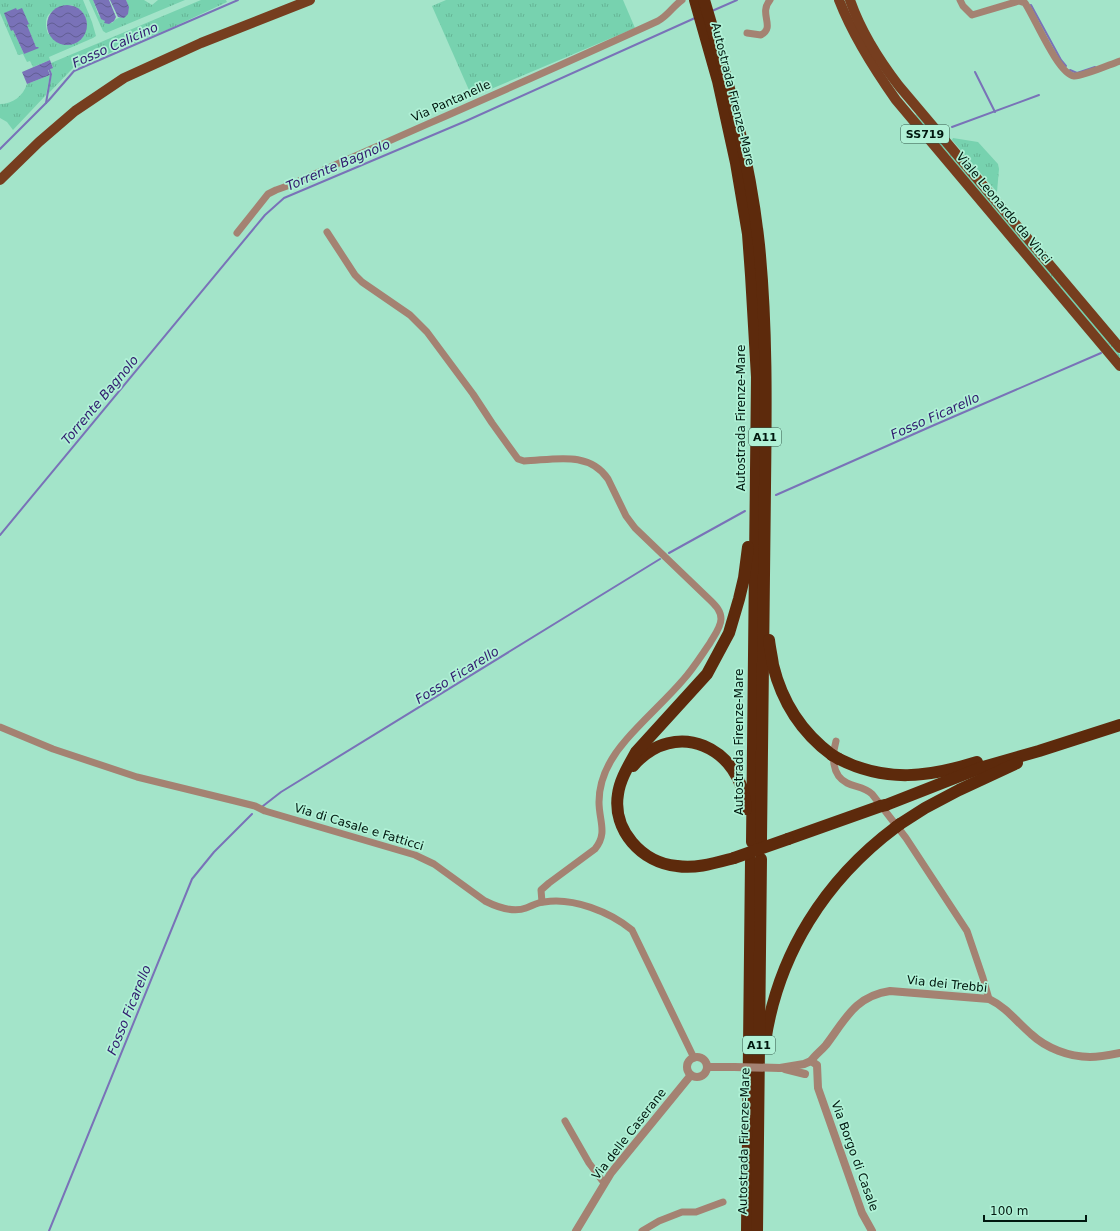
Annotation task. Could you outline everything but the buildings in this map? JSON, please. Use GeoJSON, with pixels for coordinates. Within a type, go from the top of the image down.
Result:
{"type":"FeatureCollection","features":[{"type":"Feature","properties":{"kind":"highway","name":"Autostrada Firenze-Mare"},"geometry":{"type":"LineString","coordinates":[[695,0],[712,42],[732,100],[744,154],[758,243],[766,355],[765,563],[753,842]]}},
{"type":"Feature","properties":{"kind":"highway","name":"Autostrada Firenze-Mare"},"geometry":{"type":"LineString","coordinates":[[704,0],[736,163],[748,234],[752,283],[757,377],[753,842]]}},
{"type":"Feature","properties":{"kind":"highway"},"geometry":{"type":"LineString","coordinates":[[755,483],[750,497],[747,555],[744,578],[729,633],[706,674],[636,752],[619,785],[617,795],[620,822],[632,843],[640,851],[652,859],[664,864],[690,867],[734,858],[884,806],[983,768],[1120,725]]}},
{"type":"Feature","properties":{"kind":"highway"},"geometry":{"type":"LineString","coordinates":[[765,563],[769,581],[770,647],[780,689],[789,709],[801,727],[835,757],[871,772],[893,776],[903,776],[933,773],[1003,757],[1039,751]]}},
{"type":"Feature","properties":{"kind":"highway"},"geometry":{"type":"LineString","coordinates":[[619,785],[636,763],[652,750],[683,741],[704,745],[720,754],[734,769],[739,780],[746,806],[753,842]]}},
{"type":"Feature","properties":{"kind":"highway"},"geometry":{"type":"LineString","coordinates":[[758,1093],[770,1011],[782,976],[796,943],[821,902],[838,880],[865,852],[898,826],[925,808],[959,790],[1009,768],[1039,751]]}},
{"type":"Feature","properties":{"kind":"highway","name":"Autostrada Firenze-Mare"},"geometry":{"type":"LineString","coordinates":[[747,1231],[750,903],[753,861],[758,1093],[757,1231]]}},
{"type":"Feature","properties":{"kind":"main road"},"geometry":{"type":"LineString","coordinates":[[0,180],[33,147],[75,111],[124,78],[201,43],[310,0]]}},
{"type":"Feature","properties":{"kind":"main road","name":"Viale Leonardo da Vinci"},"geometry":{"type":"LineString","coordinates":[[839,0],[846,18],[872,65],[896,100],[1120,366]]}},
{"type":"Feature","properties":{"kind":"main road","name":"Viale Leonardo da Vinci"},"geometry":{"type":"LineString","coordinates":[[850,0],[866,36],[899,86],[1120,348]]}},
{"type":"Feature","properties":{"kind":"street","name":"Via Pantanelle"},"geometry":{"type":"LineString","coordinates":[[237,233],[264,198],[272,191],[290,185],[468,105],[559,67],[658,21],[668,15],[677,3],[682,0]]}},
{"type":"Feature","properties":{"kind":"street"},"geometry":{"type":"LineString","coordinates":[[747,33],[760,35],[766,31],[768,26],[765,12],[770,0]]}},
{"type":"Feature","properties":{"kind":"street"},"geometry":{"type":"LineString","coordinates":[[960,0],[963,6],[972,15],[1020,1],[1025,3],[1059,64],[1067,74],[1075,76],[1120,60]]}},
{"type":"Feature","properties":{"kind":"street"},"geometry":{"type":"LineString","coordinates":[[327,232],[355,275],[362,282],[410,315],[423,328],[473,394],[518,459],[532,460],[566,458],[580,460],[597,467],[608,479],[626,516],[635,528],[711,601],[721,613],[719,628],[697,663],[616,752],[605,772],[599,802],[602,832],[600,843],[595,849],[541,890],[542,902]]}},
{"type":"Feature","properties":{"kind":"street","name":"Via di Casale e Fatticci"},"geometry":{"type":"LineString","coordinates":[[0,727],[53,749],[137,777],[235,800],[255,806],[265,811],[415,855],[434,864],[492,905],[514,910],[525,909],[542,902],[568,901],[611,915],[632,930],[694,1058]]}},
{"type":"Feature","properties":{"kind":"street"},"geometry":{"type":"LineString","coordinates":[[836,741],[834,748],[834,766],[836,772],[847,783],[866,789],[872,794],[906,838],[967,931],[984,978],[989,999]]}},
{"type":"Feature","properties":{"kind":"street","name":"Via dei Trebbi"},"geometry":{"type":"LineString","coordinates":[[808,1062],[825,1046],[842,1020],[854,1007],[869,997],[884,992],[911,992],[989,999],[1003,1008],[1031,1035],[1052,1048],[1073,1055],[1090,1057],[1120,1053]]}},
{"type":"Feature","properties":{"kind":"street","name":"Via dei Trebbi"},"geometry":{"type":"LineString","coordinates":[[817,1069],[825,1046]]}},
{"type":"Feature","properties":{"kind":"street"},"geometry":{"type":"LineString","coordinates":[[691,1075],[696,1077],[702,1076],[706,1072],[707,1067],[703,1059],[694,1058]]}},
{"type":"Feature","properties":{"kind":"street","name":"Via delle Caserane"},"geometry":{"type":"LineString","coordinates":[[576,1231],[604,1183],[691,1075],[688,1070],[688,1064],[694,1058]]}},
{"type":"Feature","properties":{"kind":"street"},"geometry":{"type":"LineString","coordinates":[[707,1067],[780,1068],[812,1075],[817,1069],[815,1063],[808,1062],[780,1068]]}},
{"type":"Feature","properties":{"kind":"street"},"geometry":{"type":"LineString","coordinates":[[806,1074],[803,1068],[808,1062]]}},
{"type":"Feature","properties":{"kind":"street","name":"Via Borgo di Casale"},"geometry":{"type":"LineString","coordinates":[[817,1069],[818,1088],[862,1213],[872,1231]]}},
{"type":"Feature","properties":{"kind":"street","name":"Via Borgo di Casale"},"geometry":{"type":"LineString","coordinates":[[806,1074],[818,1088]]}},
{"type":"Feature","properties":{"kind":"street"},"geometry":{"type":"LineString","coordinates":[[565,1121],[589,1164],[604,1183]]}},
{"type":"Feature","properties":{"kind":"street"},"geometry":{"type":"LineString","coordinates":[[642,1231],[659,1221],[682,1212],[696,1212],[723,1202]]}},
{"type":"Feature","properties":{"kind":"green space"},"geometry":{"type":"Polygon","coordinates":[[[0,0],[83,0],[96,36],[49,57],[50,60],[33,67],[30,61],[27,62],[23,54],[18,55],[0,13],[0,0]],[[71,5],[59,8],[50,13],[46,20],[48,34],[87,25],[82,12],[78,8],[71,5]],[[28,23],[13,30],[24,54],[36,47],[26,24],[28,23]]]}},
{"type":"Feature","properties":{"kind":"green space"},"geometry":{"type":"Polygon","coordinates":[[[89,0],[93,0],[97,12],[103,20],[112,23],[127,12],[128,7],[126,0],[144,0],[152,5],[158,0],[185,0],[106,33],[103,31],[89,0]]]}},
{"type":"Feature","properties":{"kind":"green space"},"geometry":{"type":"Polygon","coordinates":[[[201,0],[226,0],[227,2],[169,29],[73,68],[48,94],[52,74],[50,69],[53,67],[51,63],[201,0]]]}},
{"type":"Feature","properties":{"kind":"green space"},"geometry":{"type":"Polygon","coordinates":[[[446,0],[623,0],[635,28],[472,97],[432,6],[446,0]]]}},
{"type":"Feature","properties":{"kind":"green space"},"geometry":{"type":"Polygon","coordinates":[[[50,75],[46,95],[13,130],[7,122],[0,118],[0,104],[13,101],[20,96],[27,84],[50,75]]]}},
{"type":"Feature","properties":{"kind":"green space"},"geometry":{"type":"Polygon","coordinates":[[[916,114],[1120,354],[1120,358],[915,116],[916,114]]]}},
{"type":"Feature","properties":{"kind":"green space"},"geometry":{"type":"Polygon","coordinates":[[[953,138],[978,142],[998,164],[997,192],[952,140],[953,138]]]}},
{"type":"Feature","properties":{"kind":"water"},"geometry":{"type":"Polygon","coordinates":[[[93,0],[109,0],[116,17],[114,21],[109,24],[104,23],[105,21],[101,19],[93,0]]]}},
{"type":"Feature","properties":{"kind":"water"},"geometry":{"type":"Polygon","coordinates":[[[110,0],[126,0],[129,7],[128,14],[124,18],[118,17],[110,0]]]}},
{"type":"Feature","properties":{"kind":"water"},"geometry":{"type":"Polygon","coordinates":[[[71,5],[78,8],[84,14],[87,25],[86,33],[78,42],[71,45],[63,45],[56,42],[48,33],[47,21],[50,14],[59,6],[71,5]]]}},
{"type":"Feature","properties":{"kind":"water"},"geometry":{"type":"Polygon","coordinates":[[[16,8],[17,10],[22,8],[36,47],[39,48],[24,54],[13,30],[11,31],[4,13],[16,8]]]}},
{"type":"Feature","properties":{"kind":"water"},"geometry":{"type":"Polygon","coordinates":[[[50,60],[53,68],[48,70],[50,75],[27,84],[22,72],[50,60]]]}},
{"type":"Feature","properties":{"kind":"waterway","name":"Fosso Calicino"},"geometry":{"type":"LineString","coordinates":[[0,149],[49,100],[74,71],[238,0]]}},
{"type":"Feature","properties":{"kind":"waterway","name":"Torrente Bagnolo"},"geometry":{"type":"LineString","coordinates":[[712,11],[737,0]]}},
{"type":"Feature","properties":{"kind":"waterway"},"geometry":{"type":"LineString","coordinates":[[1031,5],[1061,60],[1066,66]]}},
{"type":"Feature","properties":{"kind":"waterway","name":"Torrente Bagnolo"},"geometry":{"type":"LineString","coordinates":[[0,535],[265,215],[284,198],[466,121],[695,18]]}},
{"type":"Feature","properties":{"kind":"waterway"},"geometry":{"type":"LineString","coordinates":[[1070,70],[1077,73],[1095,67]]}},
{"type":"Feature","properties":{"kind":"waterway"},"geometry":{"type":"LineString","coordinates":[[46,103],[51,74],[49,69]]}},
{"type":"Feature","properties":{"kind":"waterway"},"geometry":{"type":"LineString","coordinates":[[975,72],[995,112]]}},
{"type":"Feature","properties":{"kind":"waterway"},"geometry":{"type":"LineString","coordinates":[[952,127],[1039,95]]}},
{"type":"Feature","properties":{"kind":"waterway","name":"Fosso Ficarello"},"geometry":{"type":"LineString","coordinates":[[776,495],[1101,353]]}},
{"type":"Feature","properties":{"kind":"waterway","name":"Fosso Ficarello"},"geometry":{"type":"LineString","coordinates":[[669,553],[745,511]]}},
{"type":"Feature","properties":{"kind":"waterway","name":"Fosso Ficarello"},"geometry":{"type":"LineString","coordinates":[[263,806],[281,792],[660,559]]}},
{"type":"Feature","properties":{"kind":"waterway","name":"Fosso Ficarello"},"geometry":{"type":"LineString","coordinates":[[49,1231],[192,879],[214,852],[252,814]]}}]}
